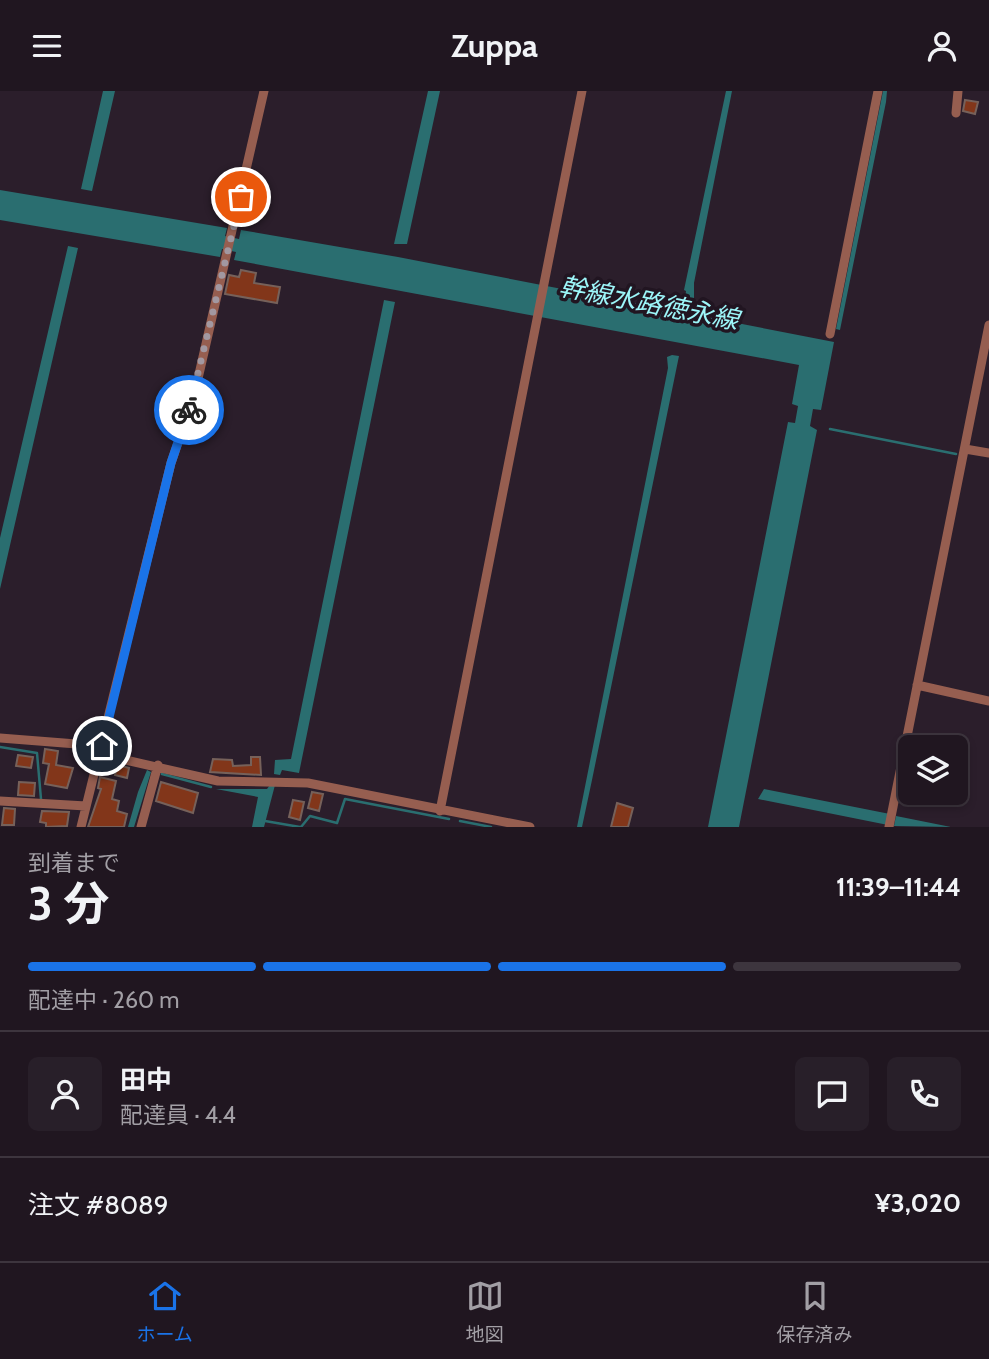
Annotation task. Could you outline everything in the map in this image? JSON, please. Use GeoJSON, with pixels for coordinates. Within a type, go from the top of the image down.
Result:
{"type":"FeatureCollection","features":[{"type":"Feature","properties":{"kind":"street"},"geometry":{"type":"LineString","coordinates":[[81,827],[171,463],[194,396],[229,254],[264,91]]}},
{"type":"Feature","properties":{"kind":"street"},"geometry":{"type":"LineString","coordinates":[[440,811],[582,91]]}},
{"type":"Feature","properties":{"kind":"street"},"geometry":{"type":"LineString","coordinates":[[830,334],[878,91]]}},
{"type":"Feature","properties":{"kind":"street"},"geometry":{"type":"LineString","coordinates":[[956,113],[958,91]]}},
{"type":"Feature","properties":{"kind":"street"},"geometry":{"type":"LineString","coordinates":[[889,827],[989,325]]}},
{"type":"Feature","properties":{"kind":"street"},"geometry":{"type":"LineString","coordinates":[[965,449],[989,453]]}},
{"type":"Feature","properties":{"kind":"street"},"geometry":{"type":"LineString","coordinates":[[917,685],[989,701]]}},
{"type":"Feature","properties":{"kind":"street"},"geometry":{"type":"LineString","coordinates":[[0,738],[100,750],[218,781],[274,780],[308,783],[530,827]]}},
{"type":"Feature","properties":{"kind":"street"},"geometry":{"type":"LineString","coordinates":[[141,827],[158,765]]}},
{"type":"Feature","properties":{"kind":"street"},"geometry":{"type":"LineString","coordinates":[[0,801],[86,806]]}},
{"type":"Feature","properties":{"kind":"shaded area"},"geometry":{"type":"Polygon","coordinates":[[[103,91],[115,91],[92,191],[81,189],[103,91]]]}},
{"type":"Feature","properties":{"kind":"shaded area"},"geometry":{"type":"Polygon","coordinates":[[[428,91],[440,91],[407,244],[394,244],[428,91]]]}},
{"type":"Feature","properties":{"kind":"shaded area"},"geometry":{"type":"Polygon","coordinates":[[[726,91],[732,91],[694,283],[694,302],[685,300],[684,290],[726,91]]]}},
{"type":"Feature","properties":{"kind":"shaded area"},"geometry":{"type":"Polygon","coordinates":[[[883,91],[887,91],[886,102],[840,330],[836,329],[883,91]]]}},
{"type":"Feature","properties":{"kind":"shaded area"},"geometry":{"type":"Polygon","coordinates":[[[0,190],[227,228],[225,236],[239,239],[241,230],[398,257],[834,342],[821,410],[813,409],[810,426],[817,430],[739,827],[708,827],[788,422],[795,423],[798,406],[792,404],[799,365],[234,260],[236,252],[222,249],[220,257],[0,220],[0,190]]]}},
{"type":"Feature","properties":{"kind":"shaded area"},"geometry":{"type":"Polygon","coordinates":[[[68,246],[78,248],[0,589],[0,538],[68,246]]]}},
{"type":"Feature","properties":{"kind":"shaded area"},"geometry":{"type":"Polygon","coordinates":[[[384,300],[395,302],[299,773],[282,770],[280,775],[274,774],[275,760],[291,759],[384,300]]]}},
{"type":"Feature","properties":{"kind":"shaded area"},"geometry":{"type":"Polygon","coordinates":[[[679,356],[582,827],[577,827],[668,368],[667,357],[679,356]]]}},
{"type":"Feature","properties":{"kind":"shaded area"},"geometry":{"type":"Polygon","coordinates":[[[147,770],[151,772],[134,827],[128,827],[138,792],[147,770]]]}},
{"type":"Feature","properties":{"kind":"shaded area"},"geometry":{"type":"Polygon","coordinates":[[[270,785],[275,785],[264,827],[252,827],[258,797],[216,789],[267,789],[270,785]]]}},
{"type":"Feature","properties":{"kind":"shaded area"},"geometry":{"type":"Polygon","coordinates":[[[764,789],[890,814],[888,825],[758,799],[764,789]]]}},
{"type":"Feature","properties":{"kind":"shaded area"},"geometry":{"type":"Polygon","coordinates":[[[896,816],[951,827],[894,826],[896,816]]]}},
{"type":"Feature","properties":{"kind":"building"},"geometry":{"type":"Polygon","coordinates":[[[965,100],[978,102],[975,114],[963,111],[965,100]]]}},
{"type":"Feature","properties":{"kind":"building"},"geometry":{"type":"Polygon","coordinates":[[[241,270],[256,273],[254,283],[280,287],[277,303],[225,294],[229,275],[239,277],[241,270]]]}},
{"type":"Feature","properties":{"kind":"building"},"geometry":{"type":"Polygon","coordinates":[[[45,749],[58,751],[56,765],[73,768],[67,788],[45,784],[49,764],[43,763],[45,749]]]}},
{"type":"Feature","properties":{"kind":"building"},"geometry":{"type":"Polygon","coordinates":[[[18,755],[33,757],[31,768],[16,766],[18,755]]]}},
{"type":"Feature","properties":{"kind":"building"},"geometry":{"type":"Polygon","coordinates":[[[251,757],[260,757],[261,775],[210,772],[213,759],[232,760],[233,766],[251,765],[251,757]]]}},
{"type":"Feature","properties":{"kind":"building"},"geometry":{"type":"Polygon","coordinates":[[[118,765],[129,768],[127,778],[115,775],[118,765]]]}},
{"type":"Feature","properties":{"kind":"building"},"geometry":{"type":"Polygon","coordinates":[[[100,777],[116,781],[112,799],[119,801],[117,811],[127,814],[124,827],[88,827],[101,789],[98,788],[100,777]]]}},
{"type":"Feature","properties":{"kind":"building"},"geometry":{"type":"Polygon","coordinates":[[[19,782],[35,783],[34,796],[18,795],[19,782]]]}},
{"type":"Feature","properties":{"kind":"building"},"geometry":{"type":"Polygon","coordinates":[[[161,782],[198,793],[193,813],[156,801],[161,782]]]}},
{"type":"Feature","properties":{"kind":"building"},"geometry":{"type":"Polygon","coordinates":[[[312,792],[323,794],[319,811],[308,808],[312,792]]]}},
{"type":"Feature","properties":{"kind":"building"},"geometry":{"type":"Polygon","coordinates":[[[293,800],[304,802],[300,820],[289,817],[293,800]]]}},
{"type":"Feature","properties":{"kind":"building"},"geometry":{"type":"Polygon","coordinates":[[[617,803],[633,808],[628,827],[611,827],[617,803]]]}},
{"type":"Feature","properties":{"kind":"building"},"geometry":{"type":"Polygon","coordinates":[[[4,808],[15,809],[14,825],[2,825],[4,808]]]}},
{"type":"Feature","properties":{"kind":"building"},"geometry":{"type":"Polygon","coordinates":[[[42,811],[69,812],[67,826],[46,827],[46,823],[40,822],[42,811]]]}},
{"type":"Feature","properties":{"kind":"waterway"},"geometry":{"type":"LineString","coordinates":[[830,429],[956,454]]}},
{"type":"Feature","properties":{"kind":"waterway"},"geometry":{"type":"LineString","coordinates":[[0,747],[37,753],[41,799]]}},
{"type":"Feature","properties":{"kind":"waterway"},"geometry":{"type":"LineString","coordinates":[[162,774],[211,787]]}},
{"type":"Feature","properties":{"kind":"waterway"},"geometry":{"type":"LineString","coordinates":[[301,827],[310,816],[337,823],[345,799],[449,819]]}},
{"type":"Feature","properties":{"kind":"waterway"},"geometry":{"type":"LineString","coordinates":[[265,821],[300,827]]}},
{"type":"Feature","properties":{"kind":"waterway"},"geometry":{"type":"LineString","coordinates":[[460,821],[491,827]]}},
{"type":"Feature","properties":{"kind":"way so far"},"geometry":{"type":"LineString","coordinates":[[189,410],[241,197]]}},
{"type":"Feature","properties":{"kind":"route"},"geometry":{"type":"LineString","coordinates":[[102,746],[171,463],[189,410]]}},
{"type":"Feature","properties":{"kind":"water label","name":"幹線水路徳永線"},"geometry":{"type":"Point","coordinates":[649,303]}}]}
